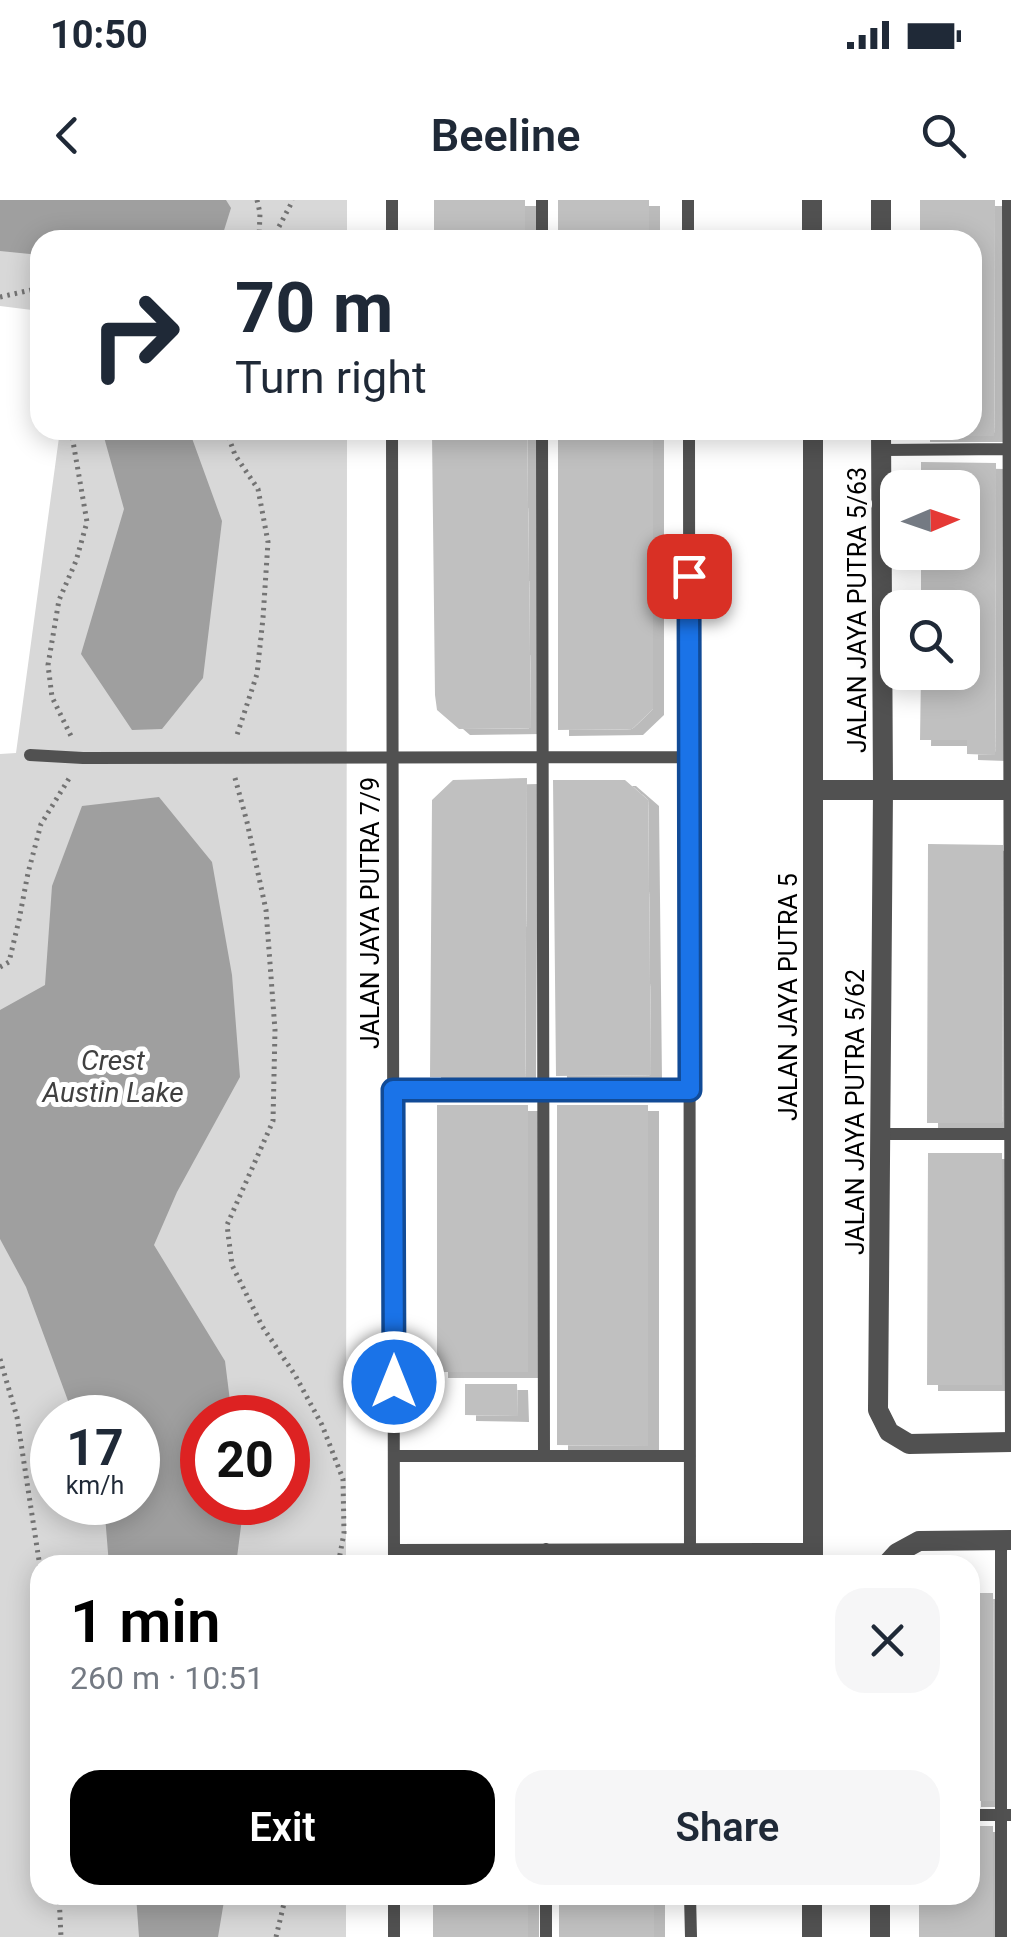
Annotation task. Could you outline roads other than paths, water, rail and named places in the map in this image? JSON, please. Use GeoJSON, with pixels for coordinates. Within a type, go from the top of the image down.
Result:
{"type":"FeatureCollection","features":[{"type":"Feature","properties":{"kind":"street"},"geometry":{"type":"LineString","coordinates":[[812,200],[812,230]]}},
{"type":"Feature","properties":{"kind":"street"},"geometry":{"type":"LineString","coordinates":[[881,200],[881,230]]}},
{"type":"Feature","properties":{"kind":"street","name":"JALAN JAYA PUTRA 5"},"geometry":{"type":"LineString","coordinates":[[812,440],[813,1555]]}},
{"type":"Feature","properties":{"kind":"street","name":"JALAN JAYA PUTRA 5/63"},"geometry":{"type":"LineString","coordinates":[[882,440],[882,790]]}},
{"type":"Feature","properties":{"kind":"street"},"geometry":{"type":"LineString","coordinates":[[813,790],[1010,790]]}},
{"type":"Feature","properties":{"kind":"street","name":"JALAN JAYA PUTRA 5/62"},"geometry":{"type":"LineString","coordinates":[[882,790],[878,1410],[889,1432],[909,1444],[1011,1442]]}},
{"type":"Feature","properties":{"kind":"street"},"geometry":{"type":"LineString","coordinates":[[894,1555],[919,1540],[1006,1540]]}},
{"type":"Feature","properties":{"kind":"street"},"geometry":{"type":"LineString","coordinates":[[812,1905],[812,1937]]}},
{"type":"Feature","properties":{"kind":"street"},"geometry":{"type":"LineString","coordinates":[[880,1905],[880,1937]]}},
{"type":"Feature","properties":{"kind":"lane"},"geometry":{"type":"LineString","coordinates":[[392,200],[392,230]]}},
{"type":"Feature","properties":{"kind":"lane"},"geometry":{"type":"LineString","coordinates":[[542,200],[542,230]]}},
{"type":"Feature","properties":{"kind":"lane"},"geometry":{"type":"LineString","coordinates":[[688,200],[688,230]]}},
{"type":"Feature","properties":{"kind":"lane"},"geometry":{"type":"LineString","coordinates":[[1008,200],[1011,1442]]}},
{"type":"Feature","properties":{"kind":"lane","name":"JALAN JAYA PUTRA 7/9"},"geometry":{"type":"LineString","coordinates":[[392,440],[394,1555]]}},
{"type":"Feature","properties":{"kind":"lane"},"geometry":{"type":"LineString","coordinates":[[542,440],[544,1456]]}},
{"type":"Feature","properties":{"kind":"lane"},"geometry":{"type":"LineString","coordinates":[[689,440],[690,1555]]}},
{"type":"Feature","properties":{"kind":"lane"},"geometry":{"type":"LineString","coordinates":[[882,440],[1010,449]]}},
{"type":"Feature","properties":{"kind":"lane"},"geometry":{"type":"LineString","coordinates":[[30,755],[689,757]]}},
{"type":"Feature","properties":{"kind":"lane"},"geometry":{"type":"LineString","coordinates":[[393,1090],[690,1090]]}},
{"type":"Feature","properties":{"kind":"lane"},"geometry":{"type":"LineString","coordinates":[[880,1134],[1011,1134]]}},
{"type":"Feature","properties":{"kind":"lane"},"geometry":{"type":"LineString","coordinates":[[394,1456],[690,1456]]}},
{"type":"Feature","properties":{"kind":"lane"},"geometry":{"type":"LineString","coordinates":[[1001,1937],[1006,1814],[1006,1540]]}},
{"type":"Feature","properties":{"kind":"lane"},"geometry":{"type":"LineString","coordinates":[[394,1550],[690,1550],[778,1555]]}},
{"type":"Feature","properties":{"kind":"lane"},"geometry":{"type":"LineString","coordinates":[[546,1550],[546,1555]]}},
{"type":"Feature","properties":{"kind":"lane"},"geometry":{"type":"LineString","coordinates":[[980,1815],[1006,1814]]}},
{"type":"Feature","properties":{"kind":"lane"},"geometry":{"type":"LineString","coordinates":[[394,1905],[394,1937]]}},
{"type":"Feature","properties":{"kind":"lane"},"geometry":{"type":"LineString","coordinates":[[546,1905],[546,1937]]}},
{"type":"Feature","properties":{"kind":"lane"},"geometry":{"type":"LineString","coordinates":[[690,1905],[690,1937]]}},
{"type":"Feature","properties":{"kind":"water"},"geometry":{"type":"Polygon","coordinates":[[[0,200],[226,200],[231,208],[224,230],[30,230],[30,254],[0,251],[0,200]]]}},
{"type":"Feature","properties":{"kind":"water"},"geometry":{"type":"Polygon","coordinates":[[[105,440],[193,440],[222,521],[203,678],[162,729],[132,730],[81,654],[124,509],[105,440]]]}},
{"type":"Feature","properties":{"kind":"water","name":"Crest Austin Lake"},"geometry":{"type":"Polygon","coordinates":[[[159,797],[212,862],[232,975],[240,1077],[177,1192],[154,1245],[225,1361],[229,1395],[180,1395],[180,1525],[241,1525],[237,1555],[108,1555],[106,1525],[160,1525],[160,1395],[66,1395],[26,1287],[0,1239],[0,1010],[45,985],[52,886],[82,806],[159,797]]]}},
{"type":"Feature","properties":{"kind":"water"},"geometry":{"type":"Polygon","coordinates":[[[137,1905],[223,1905],[218,1937],[139,1937],[137,1905]]]}}]}
